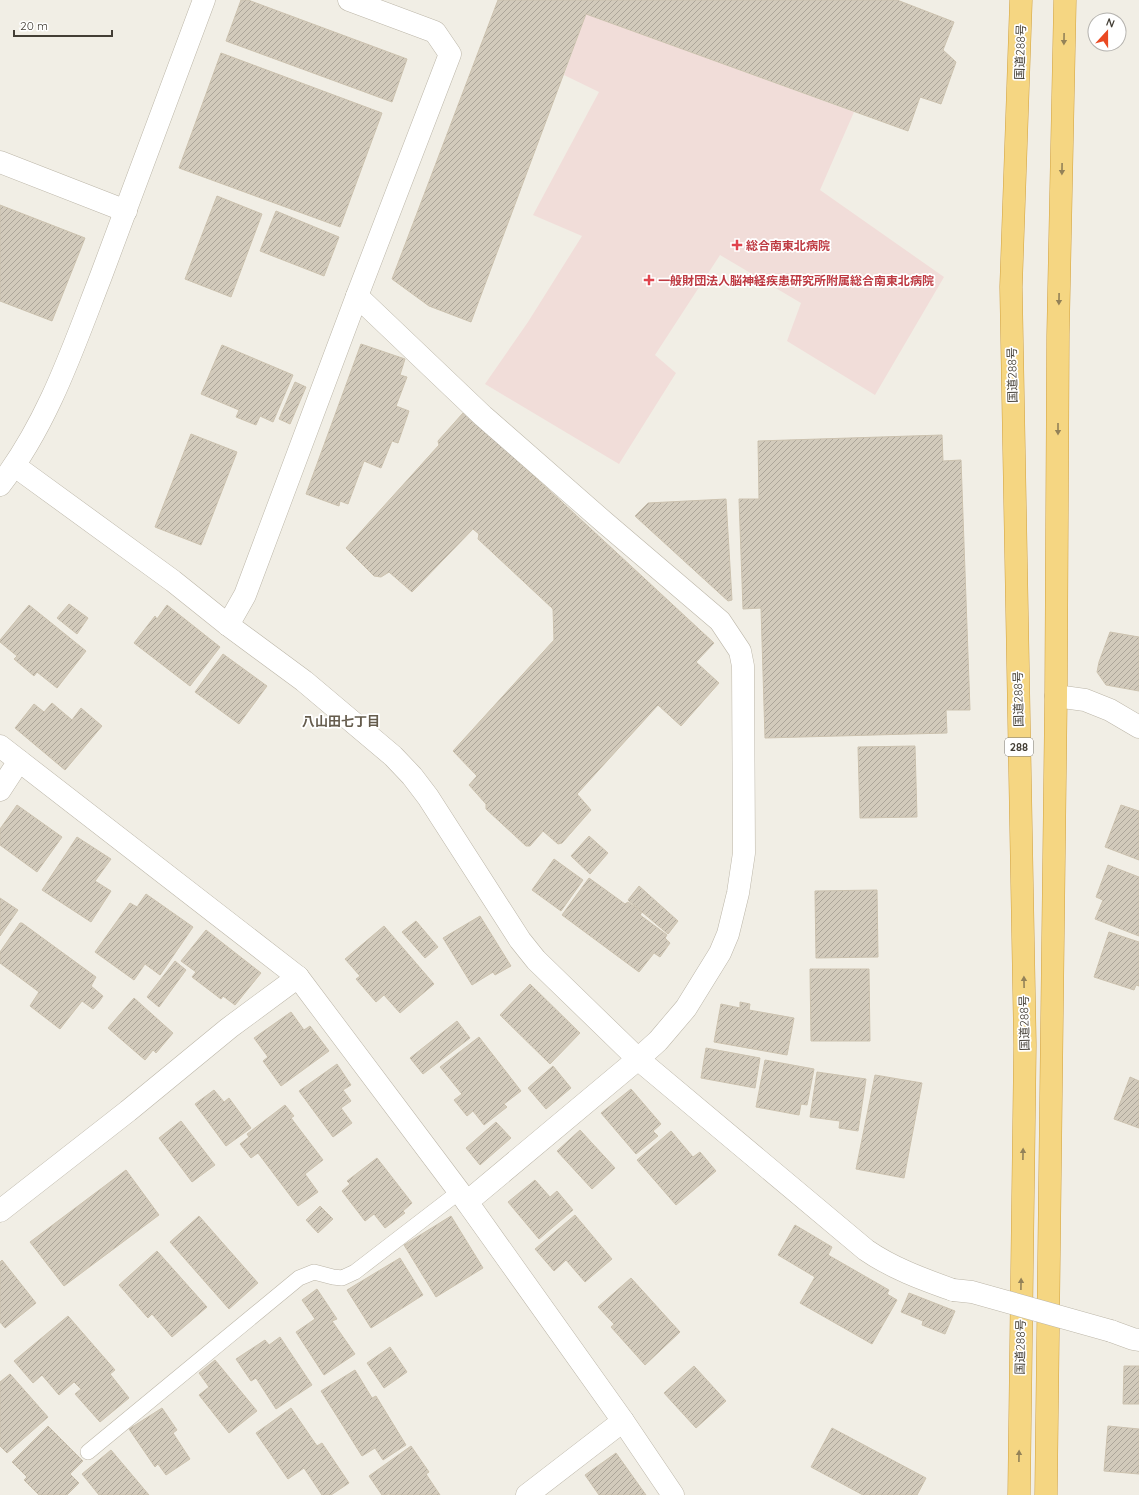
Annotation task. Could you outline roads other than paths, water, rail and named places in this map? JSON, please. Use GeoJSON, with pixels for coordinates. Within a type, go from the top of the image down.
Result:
{"type":"FeatureCollection","features":[{"type":"Feature","properties":{"kind":"highway","name":"国道288号"},"geometry":{"type":"LineString","coordinates":[[1019,1495],[1025,1045],[1011,287],[1021,0]]}},
{"type":"Feature","properties":{"kind":"highway"},"geometry":{"type":"LineString","coordinates":[[1046,1495],[1056,696],[1058,327],[1065,0]]}},
{"type":"Feature","properties":{"kind":"street"},"geometry":{"type":"LineString","coordinates":[[0,485],[15,466],[40,421],[63,374],[126,211],[204,0]]}},
{"type":"Feature","properties":{"kind":"street"},"geometry":{"type":"LineString","coordinates":[[228,626],[248,587],[357,296],[450,54],[435,32],[349,0]]}},
{"type":"Feature","properties":{"kind":"street"},"geometry":{"type":"LineString","coordinates":[[0,162],[126,211]]}},
{"type":"Feature","properties":{"kind":"street"},"geometry":{"type":"LineString","coordinates":[[357,296],[489,421],[720,621],[740,650],[743,666],[744,834],[741,875],[735,908],[728,934],[720,953],[686,1008],[658,1041],[638,1059],[463,1197]]}},
{"type":"Feature","properties":{"kind":"street"},"geometry":{"type":"LineString","coordinates":[[15,466],[172,581],[228,626],[304,681],[393,756],[412,776],[428,797],[520,940],[536,960],[638,1059],[866,1250],[882,1261],[917,1278],[953,1290],[972,1292],[1111,1331],[1133,1340],[1139,1340]]}},
{"type":"Feature","properties":{"kind":"street"},"geometry":{"type":"LineString","coordinates":[[1056,696],[1085,700],[1110,710],[1139,727]]}},
{"type":"Feature","properties":{"kind":"street"},"geometry":{"type":"LineString","coordinates":[[0,746],[298,977],[463,1197],[623,1421],[673,1495]]}},
{"type":"Feature","properties":{"kind":"street"},"geometry":{"type":"LineString","coordinates":[[0,790],[19,761]]}},
{"type":"Feature","properties":{"kind":"street"},"geometry":{"type":"LineString","coordinates":[[0,1211],[128,1111],[229,1028],[298,977]]}},
{"type":"Feature","properties":{"kind":"street"},"geometry":{"type":"LineString","coordinates":[[527,1495],[623,1421]]}},
{"type":"Feature","properties":{"kind":"lane"},"geometry":{"type":"LineString","coordinates":[[88,1452],[298,1278],[314,1272],[342,1278],[355,1272],[463,1197]]}},
{"type":"Feature","properties":{"kind":"place","name":"総合南東北病院"},"geometry":{"type":"Point","coordinates":[737,245]}},
{"type":"Feature","properties":{"kind":"place","name":"一般財団法人脳神経疾患研究所附属総合南東北病院"},"geometry":{"type":"Point","coordinates":[649,280]}},
{"type":"Feature","properties":{"kind":"district","name":"八山田七丁目"},"geometry":{"type":"Point","coordinates":[341,721]}}]}
